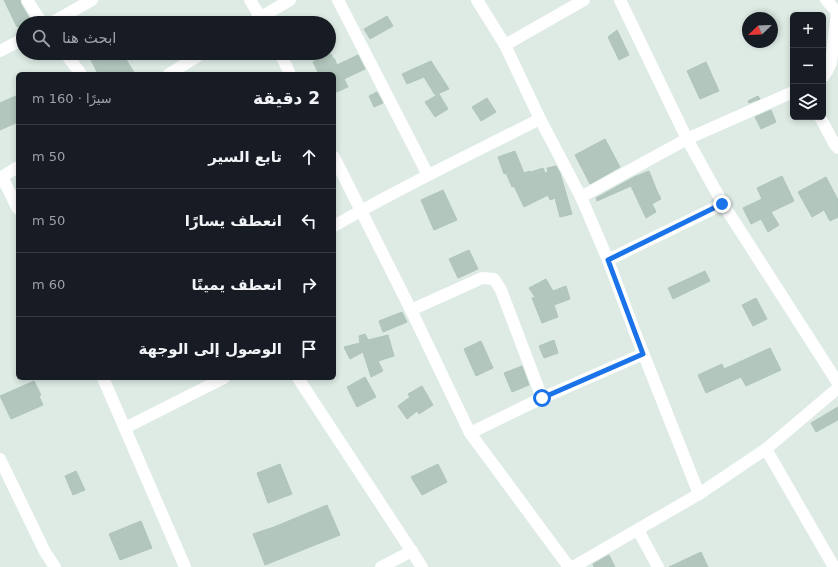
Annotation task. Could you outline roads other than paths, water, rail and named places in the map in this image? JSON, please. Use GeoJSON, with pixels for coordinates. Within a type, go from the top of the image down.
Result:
{"type":"FeatureCollection","features":[{"type":"Feature","properties":{"kind":"street"},"geometry":{"type":"LineString","coordinates":[[27,0],[37,16]]}},
{"type":"Feature","properties":{"kind":"street"},"geometry":{"type":"LineString","coordinates":[[63,16],[92,0]]}},
{"type":"Feature","properties":{"kind":"street"},"geometry":{"type":"LineString","coordinates":[[250,0],[257,16]]}},
{"type":"Feature","properties":{"kind":"street"},"geometry":{"type":"LineString","coordinates":[[266,16],[290,0]]}},
{"type":"Feature","properties":{"kind":"street"},"geometry":{"type":"LineString","coordinates":[[338,0],[428,175]]}},
{"type":"Feature","properties":{"kind":"street"},"geometry":{"type":"LineString","coordinates":[[477,0],[505,45],[540,119],[581,197],[608,260],[643,354],[699,494]]}},
{"type":"Feature","properties":{"kind":"street"},"geometry":{"type":"LineString","coordinates":[[505,45],[584,0]]}},
{"type":"Feature","properties":{"kind":"street"},"geometry":{"type":"LineString","coordinates":[[620,0],[687,139],[722,204],[838,383]]}},
{"type":"Feature","properties":{"kind":"street"},"geometry":{"type":"LineString","coordinates":[[826,0],[837,12],[831,63],[826,72]]}},
{"type":"Feature","properties":{"kind":"street"},"geometry":{"type":"LineString","coordinates":[[0,51],[16,43]]}},
{"type":"Feature","properties":{"kind":"street"},"geometry":{"type":"LineString","coordinates":[[70,60],[79,72]]}},
{"type":"Feature","properties":{"kind":"street"},"geometry":{"type":"LineString","coordinates":[[172,72],[192,60]]}},
{"type":"Feature","properties":{"kind":"street"},"geometry":{"type":"LineString","coordinates":[[283,60],[289,72]]}},
{"type":"Feature","properties":{"kind":"street"},"geometry":{"type":"LineString","coordinates":[[581,197],[687,139],[790,93]]}},
{"type":"Feature","properties":{"kind":"street"},"geometry":{"type":"LineString","coordinates":[[336,225],[428,175],[540,119]]}},
{"type":"Feature","properties":{"kind":"street"},"geometry":{"type":"LineString","coordinates":[[822,120],[838,148]]}},
{"type":"Feature","properties":{"kind":"street"},"geometry":{"type":"LineString","coordinates":[[336,162],[411,310],[470,433],[569,567]]}},
{"type":"Feature","properties":{"kind":"street"},"geometry":{"type":"LineString","coordinates":[[16,168],[1,177],[16,205]]}},
{"type":"Feature","properties":{"kind":"street"},"geometry":{"type":"LineString","coordinates":[[608,260],[722,204]]}},
{"type":"Feature","properties":{"kind":"street"},"geometry":{"type":"LineString","coordinates":[[411,310],[482,278],[494,279],[501,290],[542,398]]}},
{"type":"Feature","properties":{"kind":"street"},"geometry":{"type":"LineString","coordinates":[[470,433],[542,398],[643,354]]}},
{"type":"Feature","properties":{"kind":"street"},"geometry":{"type":"LineString","coordinates":[[103,380],[185,567]]}},
{"type":"Feature","properties":{"kind":"street"},"geometry":{"type":"LineString","coordinates":[[125,428],[220,380]]}},
{"type":"Feature","properties":{"kind":"street"},"geometry":{"type":"LineString","coordinates":[[299,380],[422,567]]}},
{"type":"Feature","properties":{"kind":"street"},"geometry":{"type":"LineString","coordinates":[[573,567],[699,494],[766,449],[838,388]]}},
{"type":"Feature","properties":{"kind":"street"},"geometry":{"type":"LineString","coordinates":[[766,449],[834,567]]}},
{"type":"Feature","properties":{"kind":"street"},"geometry":{"type":"LineString","coordinates":[[0,458],[45,552],[55,567]]}},
{"type":"Feature","properties":{"kind":"street"},"geometry":{"type":"LineString","coordinates":[[638,530],[658,567]]}},
{"type":"Feature","properties":{"kind":"street"},"geometry":{"type":"LineString","coordinates":[[381,567],[412,551]]}}]}
